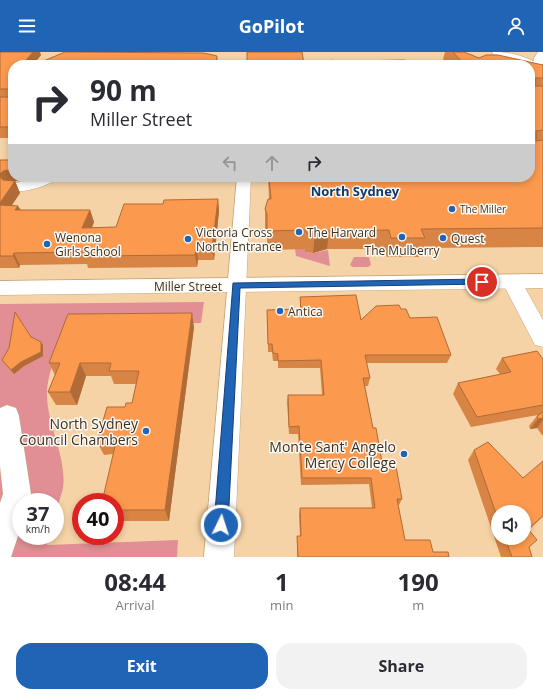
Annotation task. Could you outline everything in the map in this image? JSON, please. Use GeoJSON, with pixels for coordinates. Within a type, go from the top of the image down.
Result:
{"type":"FeatureCollection","features":[{"type":"Feature","properties":{"kind":"main road"},"geometry":{"type":"LineString","coordinates":[[497,52],[524,60]]}},
{"type":"Feature","properties":{"kind":"main road"},"geometry":{"type":"LineString","coordinates":[[542,69],[539,58],[543,54]]}},
{"type":"Feature","properties":{"kind":"main road","name":"Miller Street"},"geometry":{"type":"LineString","coordinates":[[0,288],[543,281]]}},
{"type":"Feature","properties":{"kind":"street"},"geometry":{"type":"LineString","coordinates":[[7,189],[41,182]]}},
{"type":"Feature","properties":{"kind":"street"},"geometry":{"type":"LineString","coordinates":[[219,557],[244,182]]}},
{"type":"Feature","properties":{"kind":"street"},"geometry":{"type":"LineString","coordinates":[[512,282],[543,339]]}},
{"type":"Feature","properties":{"kind":"street"},"geometry":{"type":"LineString","coordinates":[[0,546],[17,494],[7,416]]}},
{"type":"Feature","properties":{"kind":"shaded area"},"geometry":{"type":"Polygon","coordinates":[[[295,249],[305,249],[305,252],[313,253],[328,250],[330,266],[296,256],[295,249]]]}},
{"type":"Feature","properties":{"kind":"shaded area"},"geometry":{"type":"Polygon","coordinates":[[[354,257],[369,257],[371,265],[368,267],[353,267],[350,265],[354,257]]]}},
{"type":"Feature","properties":{"kind":"shaded area"},"geometry":{"type":"Polygon","coordinates":[[[204,302],[201,323],[69,324],[54,360],[47,388],[50,420],[60,454],[64,477],[61,493],[12,493],[12,545],[124,545],[124,542],[178,540],[177,557],[0,557],[0,304],[204,302]]]}},
{"type":"Feature","properties":{"kind":"building"},"geometry":{"type":"Polygon","coordinates":[[[0,52],[33,52],[26,60],[8,60],[8,89],[0,89],[0,52]]]}},
{"type":"Feature","properties":{"kind":"building"},"geometry":{"type":"Polygon","coordinates":[[[65,52],[204,53],[217,56],[217,60],[46,60],[65,52]]]}},
{"type":"Feature","properties":{"kind":"building"},"geometry":{"type":"Polygon","coordinates":[[[247,52],[302,52],[303,60],[247,60],[247,52]]]}},
{"type":"Feature","properties":{"kind":"building"},"geometry":{"type":"Polygon","coordinates":[[[453,52],[464,52],[479,58],[486,55],[498,55],[520,60],[460,60],[453,52]]]}},
{"type":"Feature","properties":{"kind":"building"},"geometry":{"type":"Polygon","coordinates":[[[535,63],[543,65],[543,78],[535,78],[535,63]]]}},
{"type":"Feature","properties":{"kind":"building"},"geometry":{"type":"Polygon","coordinates":[[[535,86],[543,86],[543,130],[536,131],[536,141],[543,140],[543,228],[421,229],[425,238],[391,238],[389,230],[329,231],[315,234],[306,233],[306,230],[267,231],[267,214],[265,209],[268,199],[271,199],[269,182],[535,182],[535,86]]]}},
{"type":"Feature","properties":{"kind":"building"},"geometry":{"type":"Polygon","coordinates":[[[0,97],[8,97],[8,127],[0,127],[0,97]]]}},
{"type":"Feature","properties":{"kind":"building"},"geometry":{"type":"Polygon","coordinates":[[[0,160],[8,160],[8,170],[3,171],[0,174],[0,160]]]}},
{"type":"Feature","properties":{"kind":"building"},"geometry":{"type":"Polygon","coordinates":[[[0,177],[3,180],[8,180],[8,182],[14,182],[0,203],[0,177]]]}},
{"type":"Feature","properties":{"kind":"building"},"geometry":{"type":"Polygon","coordinates":[[[218,199],[212,248],[197,248],[195,255],[84,256],[85,252],[14,253],[13,256],[0,256],[0,205],[18,206],[15,210],[90,210],[82,228],[116,227],[124,204],[163,204],[164,200],[218,199]]]}},
{"type":"Feature","properties":{"kind":"building"},"geometry":{"type":"Polygon","coordinates":[[[356,295],[361,320],[376,306],[399,305],[401,309],[406,309],[410,318],[437,317],[451,355],[365,355],[370,378],[363,378],[373,428],[376,428],[382,462],[395,461],[402,499],[397,499],[405,540],[430,540],[433,552],[448,552],[449,557],[298,557],[297,536],[301,536],[300,508],[375,508],[371,478],[302,478],[299,426],[289,427],[288,395],[324,395],[321,360],[278,361],[278,354],[273,353],[272,344],[268,344],[267,310],[301,309],[300,297],[356,295]]]}},
{"type":"Feature","properties":{"kind":"building"},"geometry":{"type":"Polygon","coordinates":[[[15,312],[31,337],[41,342],[41,352],[21,362],[11,370],[2,360],[9,348],[15,312]]]}},
{"type":"Feature","properties":{"kind":"building","name":"North Sydney Council Chambers"},"geometry":{"type":"Polygon","coordinates":[[[192,313],[165,510],[124,510],[124,493],[104,493],[116,442],[97,442],[107,407],[125,407],[126,403],[132,403],[139,371],[109,371],[111,363],[80,363],[70,392],[48,392],[60,363],[49,363],[68,314],[192,313]]]}},
{"type":"Feature","properties":{"kind":"building"},"geometry":{"type":"Polygon","coordinates":[[[537,351],[543,359],[543,405],[477,417],[458,383],[511,372],[502,358],[537,351]]]}},
{"type":"Feature","properties":{"kind":"building"},"geometry":{"type":"Polygon","coordinates":[[[543,412],[543,418],[538,419],[537,416],[543,412]]]}},
{"type":"Feature","properties":{"kind":"building"},"geometry":{"type":"Polygon","coordinates":[[[488,442],[523,478],[543,461],[543,516],[531,526],[531,505],[493,505],[474,450],[488,442]]]}},
{"type":"Feature","properties":{"kind":"building"},"geometry":{"type":"Polygon","coordinates":[[[531,533],[537,540],[529,547],[532,557],[512,557],[508,545],[531,545],[531,533]]]}},
{"type":"Feature","properties":{"kind":"place","name":"The Miller"},"geometry":{"type":"Point","coordinates":[452,209]}},
{"type":"Feature","properties":{"kind":"place","name":"The Harvard"},"geometry":{"type":"Point","coordinates":[299,232]}},
{"type":"Feature","properties":{"kind":"place","name":"The Mulberry"},"geometry":{"type":"Point","coordinates":[402,237]}},
{"type":"Feature","properties":{"kind":"place","name":"Quest"},"geometry":{"type":"Point","coordinates":[443,238]}},
{"type":"Feature","properties":{"kind":"place","name":"Victoria Cross North Entrance"},"geometry":{"type":"Point","coordinates":[188,239]}},
{"type":"Feature","properties":{"kind":"place","name":"Wenona Girls School"},"geometry":{"type":"Point","coordinates":[47,244]}},
{"type":"Feature","properties":{"kind":"place","name":"Antica"},"geometry":{"type":"Point","coordinates":[280,311]}},
{"type":"Feature","properties":{"kind":"place","name":"North Sydney Council Chambers"},"geometry":{"type":"Point","coordinates":[146,431]}},
{"type":"Feature","properties":{"kind":"place","name":"Monte Sant' Angelo Mercy College"},"geometry":{"type":"Point","coordinates":[404,454]}},
{"type":"Feature","properties":{"kind":"district","name":"North Sydney"},"geometry":{"type":"Point","coordinates":[355,191]}},
{"type":"Feature","properties":{"kind":"route"},"geometry":{"type":"LineString","coordinates":[[221,525],[236,285],[482,282]]}}]}
